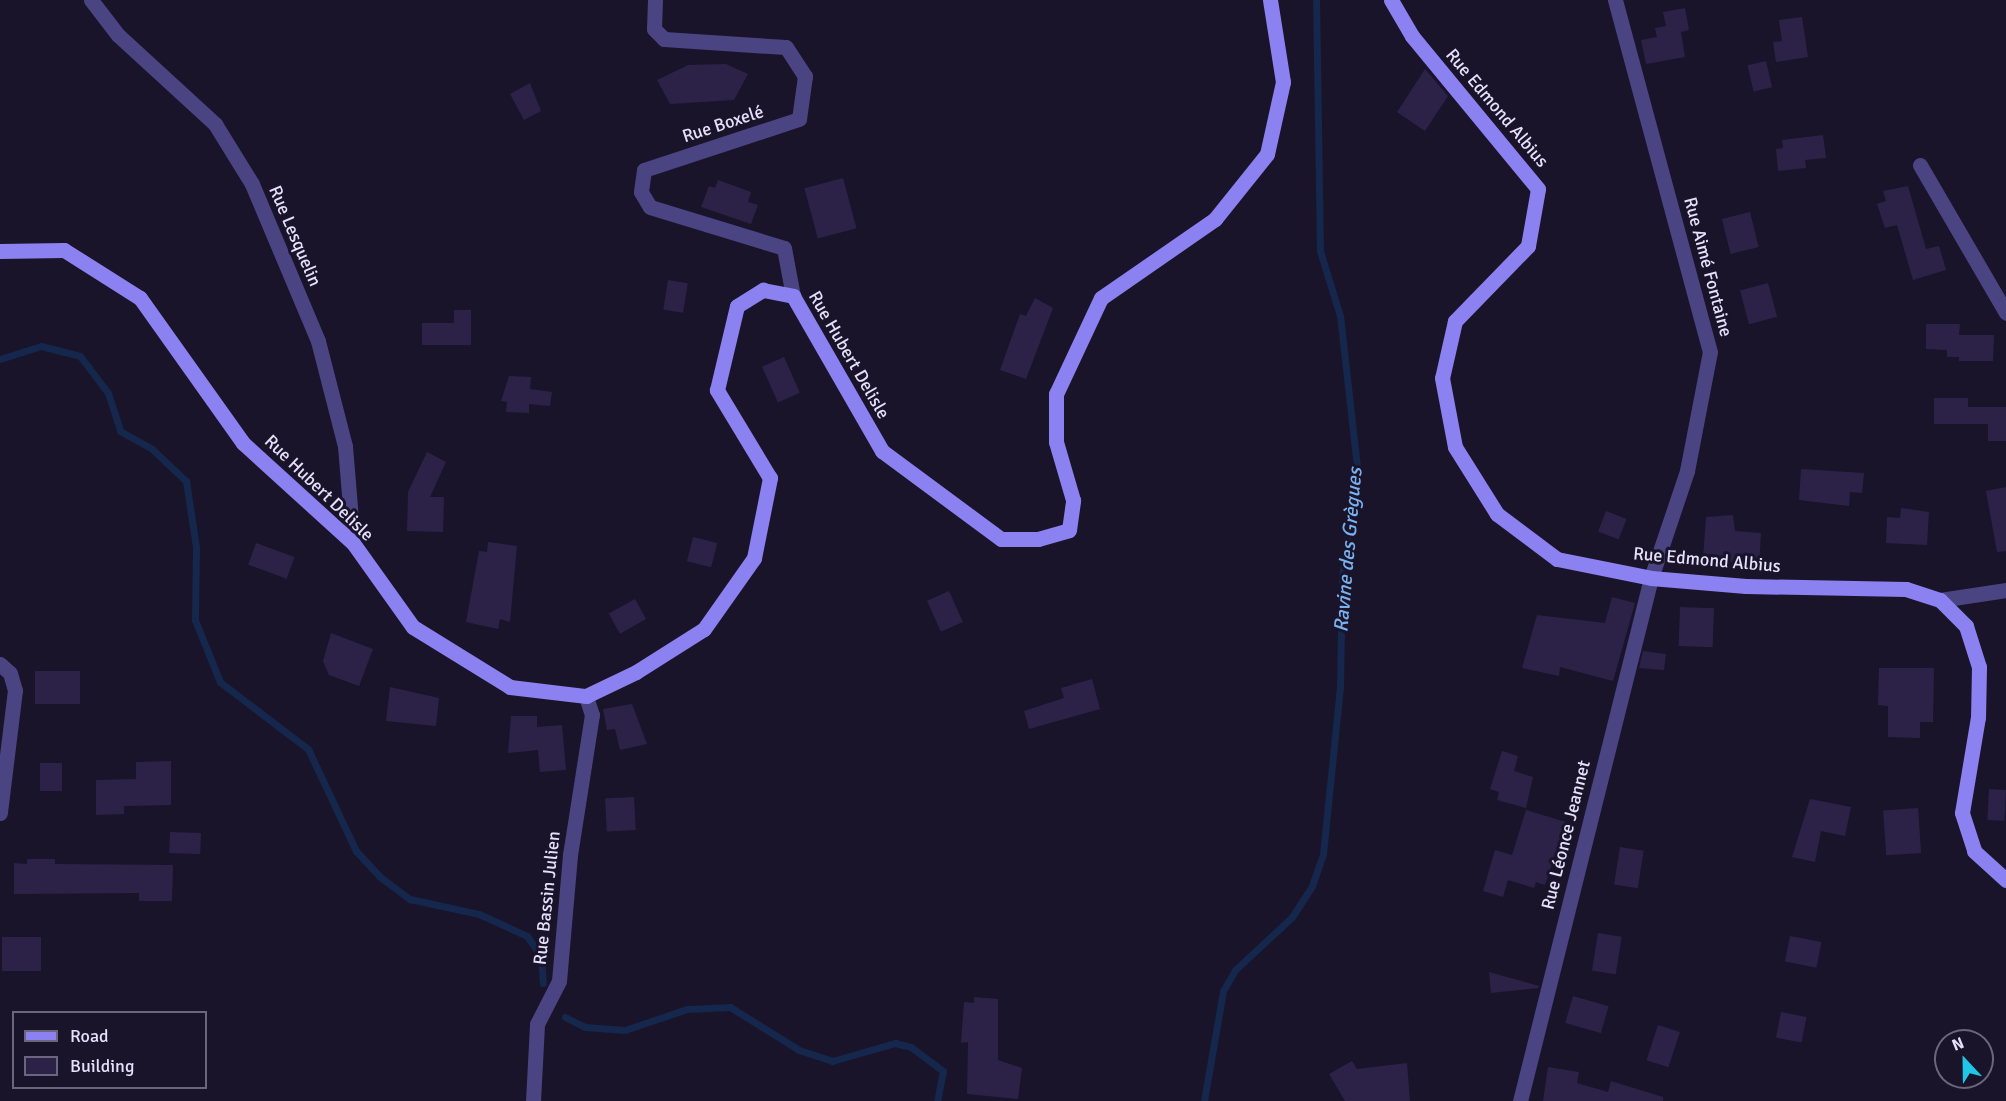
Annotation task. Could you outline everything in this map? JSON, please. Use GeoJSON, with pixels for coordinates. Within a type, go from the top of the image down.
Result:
{"type":"FeatureCollection","features":[{"type":"Feature","properties":{"kind":"main road","name":"Rue Hubert Delisle"},"geometry":{"type":"LineString","coordinates":[[0,251],[64,250],[140,298],[243,443],[353,543],[413,627],[510,687],[586,696],[636,672],[704,629],[754,558],[770,478],[717,390],[737,306],[764,290],[793,296],[882,451],[1001,539],[1038,539],[1069,530],[1073,500],[1056,442],[1056,394],[1101,298],[1215,219],[1267,154],[1283,82],[1270,0]]}},
{"type":"Feature","properties":{"kind":"main road","name":"Rue Edmond Albius"},"geometry":{"type":"LineString","coordinates":[[1391,0],[1412,36],[1538,189],[1528,246],[1455,321],[1442,378],[1455,447],[1497,514],[1557,559],[1651,578],[1746,586],[1906,589],[1940,600],[1966,626],[1979,667],[1978,717],[1962,813],[1974,851],[2006,880]]}},
{"type":"Feature","properties":{"kind":"street","name":"Rue Lesquelin"},"geometry":{"type":"LineString","coordinates":[[91,0],[118,35],[215,124],[252,184],[318,341],[345,446],[353,543]]}},
{"type":"Feature","properties":{"kind":"street","name":"Rue Boxelé"},"geometry":{"type":"LineString","coordinates":[[655,0],[654,29],[664,39],[786,47],[805,76],[799,119],[644,170],[641,192],[650,207],[784,248],[793,296]]}},
{"type":"Feature","properties":{"kind":"street","name":"Rue Aimé Fontaine"},"geometry":{"type":"LineString","coordinates":[[1615,0],[1710,352],[1687,471],[1651,578]]}},
{"type":"Feature","properties":{"kind":"street"},"geometry":{"type":"LineString","coordinates":[[1920,165],[2006,313]]}},
{"type":"Feature","properties":{"kind":"street","name":"Rue Léonce Jeannet"},"geometry":{"type":"LineString","coordinates":[[1520,1101],[1651,578]]}},
{"type":"Feature","properties":{"kind":"street"},"geometry":{"type":"LineString","coordinates":[[1940,600],[2006,590]]}},
{"type":"Feature","properties":{"kind":"street"},"geometry":{"type":"LineString","coordinates":[[0,664],[10,673],[15,690],[0,813]]}},
{"type":"Feature","properties":{"kind":"street","name":"Rue Bassin Julien"},"geometry":{"type":"LineString","coordinates":[[533,1101],[537,1024],[559,981],[570,855],[592,715],[586,696]]}},
{"type":"Feature","properties":{"kind":"building"},"geometry":{"type":"Polygon","coordinates":[[[1685,8],[1689,30],[1681,32],[1685,57],[1646,64],[1641,40],[1657,37],[1655,28],[1666,26],[1663,12],[1685,8]]]}},
{"type":"Feature","properties":{"kind":"building"},"geometry":{"type":"Polygon","coordinates":[[[1802,17],[1808,57],[1776,62],[1773,42],[1782,41],[1779,20],[1802,17]]]}},
{"type":"Feature","properties":{"kind":"building"},"geometry":{"type":"Polygon","coordinates":[[[1766,61],[1772,87],[1754,92],[1747,65],[1766,61]]]}},
{"type":"Feature","properties":{"kind":"building"},"geometry":{"type":"Polygon","coordinates":[[[726,64],[748,74],[734,100],[670,104],[657,80],[688,65],[726,64]]]}},
{"type":"Feature","properties":{"kind":"building"},"geometry":{"type":"Polygon","coordinates":[[[1425,69],[1448,96],[1425,131],[1397,112],[1425,69]]]}},
{"type":"Feature","properties":{"kind":"building"},"geometry":{"type":"Polygon","coordinates":[[[530,83],[541,111],[524,120],[510,94],[530,83]]]}},
{"type":"Feature","properties":{"kind":"building"},"geometry":{"type":"Polygon","coordinates":[[[1823,135],[1826,158],[1805,160],[1806,168],[1778,171],[1776,149],[1783,148],[1782,140],[1823,135]]]}},
{"type":"Feature","properties":{"kind":"building"},"geometry":{"type":"Polygon","coordinates":[[[843,178],[856,228],[818,239],[804,188],[843,178]]]}},
{"type":"Feature","properties":{"kind":"building"},"geometry":{"type":"Polygon","coordinates":[[[718,180],[751,192],[748,202],[758,205],[751,224],[701,207],[709,186],[715,188],[718,180]]]}},
{"type":"Feature","properties":{"kind":"building"},"geometry":{"type":"Polygon","coordinates":[[[1908,186],[1926,249],[1939,246],[1946,270],[1913,280],[1897,225],[1885,228],[1877,204],[1886,201],[1883,191],[1908,186]]]}},
{"type":"Feature","properties":{"kind":"building"},"geometry":{"type":"Polygon","coordinates":[[[1750,212],[1759,247],[1731,254],[1722,219],[1750,212]]]}},
{"type":"Feature","properties":{"kind":"building"},"geometry":{"type":"Polygon","coordinates":[[[668,280],[688,283],[683,313],[663,310],[668,280]]]}},
{"type":"Feature","properties":{"kind":"building"},"geometry":{"type":"Polygon","coordinates":[[[1768,283],[1777,317],[1749,324],[1740,291],[1768,283]]]}},
{"type":"Feature","properties":{"kind":"building"},"geometry":{"type":"Polygon","coordinates":[[[1035,298],[1053,308],[1026,379],[1000,370],[1020,314],[1026,316],[1035,298]]]}},
{"type":"Feature","properties":{"kind":"building"},"geometry":{"type":"Polygon","coordinates":[[[454,310],[471,310],[471,345],[422,345],[422,323],[454,323],[454,310]]]}},
{"type":"Feature","properties":{"kind":"building"},"geometry":{"type":"Polygon","coordinates":[[[1926,324],[1960,324],[1959,335],[1994,335],[1993,361],[1959,361],[1959,357],[1947,357],[1947,350],[1926,349],[1926,324]]]}},
{"type":"Feature","properties":{"kind":"building"},"geometry":{"type":"Polygon","coordinates":[[[784,357],[800,393],[778,402],[762,367],[784,357]]]}},
{"type":"Feature","properties":{"kind":"building"},"geometry":{"type":"Polygon","coordinates":[[[509,376],[531,377],[530,389],[552,392],[550,406],[529,404],[529,413],[506,412],[507,402],[501,401],[509,376]]]}},
{"type":"Feature","properties":{"kind":"building"},"geometry":{"type":"Polygon","coordinates":[[[1934,398],[1968,398],[1968,407],[2006,407],[2006,441],[1988,441],[1988,424],[1934,424],[1934,398]]]}},
{"type":"Feature","properties":{"kind":"building"},"geometry":{"type":"Polygon","coordinates":[[[427,452],[446,462],[430,497],[444,497],[443,532],[407,531],[408,492],[427,452]]]}},
{"type":"Feature","properties":{"kind":"building"},"geometry":{"type":"Polygon","coordinates":[[[1801,469],[1864,473],[1862,493],[1850,492],[1849,506],[1799,500],[1801,469]]]}},
{"type":"Feature","properties":{"kind":"building"},"geometry":{"type":"Polygon","coordinates":[[[2006,487],[2006,551],[1997,552],[1986,491],[2006,487]]]}},
{"type":"Feature","properties":{"kind":"building"},"geometry":{"type":"Polygon","coordinates":[[[1901,508],[1929,512],[1927,545],[1886,543],[1887,517],[1900,518],[1901,508]]]}},
{"type":"Feature","properties":{"kind":"building"},"geometry":{"type":"Polygon","coordinates":[[[1606,511],[1627,519],[1619,539],[1598,532],[1606,511]]]}},
{"type":"Feature","properties":{"kind":"building"},"geometry":{"type":"Polygon","coordinates":[[[1733,515],[1735,531],[1761,533],[1759,567],[1703,558],[1706,517],[1733,515]]]}},
{"type":"Feature","properties":{"kind":"building"},"geometry":{"type":"Polygon","coordinates":[[[693,537],[717,543],[711,567],[687,561],[693,537]]]}},
{"type":"Feature","properties":{"kind":"building"},"geometry":{"type":"Polygon","coordinates":[[[488,542],[517,546],[510,622],[500,619],[498,629],[466,622],[479,551],[487,552],[488,542]]]}},
{"type":"Feature","properties":{"kind":"building"},"geometry":{"type":"Polygon","coordinates":[[[256,543],[295,557],[287,579],[248,565],[256,543]]]}},
{"type":"Feature","properties":{"kind":"building"},"geometry":{"type":"Polygon","coordinates":[[[949,591],[963,622],[941,632],[927,601],[949,591]]]}},
{"type":"Feature","properties":{"kind":"building"},"geometry":{"type":"Polygon","coordinates":[[[1612,597],[1635,603],[1613,681],[1560,667],[1559,676],[1522,668],[1537,615],[1605,623],[1612,597]]]}},
{"type":"Feature","properties":{"kind":"building"},"geometry":{"type":"Polygon","coordinates":[[[635,599],[646,619],[620,634],[609,614],[635,599]]]}},
{"type":"Feature","properties":{"kind":"building"},"geometry":{"type":"Polygon","coordinates":[[[1680,607],[1714,608],[1713,647],[1679,646],[1680,607]]]}},
{"type":"Feature","properties":{"kind":"building"},"geometry":{"type":"Polygon","coordinates":[[[331,633],[373,649],[359,686],[329,675],[323,661],[331,633]]]}},
{"type":"Feature","properties":{"kind":"building"},"geometry":{"type":"Polygon","coordinates":[[[1643,651],[1666,654],[1664,670],[1639,668],[1643,651]]]}},
{"type":"Feature","properties":{"kind":"building"},"geometry":{"type":"Polygon","coordinates":[[[1879,668],[1934,668],[1933,722],[1920,722],[1920,738],[1888,737],[1888,706],[1878,705],[1879,668]]]}},
{"type":"Feature","properties":{"kind":"building"},"geometry":{"type":"Polygon","coordinates":[[[35,671],[80,671],[80,704],[35,704],[35,671]]]}},
{"type":"Feature","properties":{"kind":"building"},"geometry":{"type":"Polygon","coordinates":[[[1092,679],[1100,709],[1029,729],[1024,711],[1064,698],[1061,688],[1092,679]]]}},
{"type":"Feature","properties":{"kind":"building"},"geometry":{"type":"Polygon","coordinates":[[[390,687],[439,698],[436,726],[386,721],[390,687]]]}},
{"type":"Feature","properties":{"kind":"building"},"geometry":{"type":"Polygon","coordinates":[[[632,704],[647,744],[620,750],[615,729],[607,730],[603,709],[632,704]]]}},
{"type":"Feature","properties":{"kind":"building"},"geometry":{"type":"Polygon","coordinates":[[[511,716],[537,716],[537,727],[562,725],[566,770],[540,772],[538,750],[508,753],[511,716]]]}},
{"type":"Feature","properties":{"kind":"building"},"geometry":{"type":"Polygon","coordinates":[[[1502,751],[1518,756],[1514,771],[1533,777],[1526,808],[1497,800],[1499,792],[1490,789],[1502,751]]]}},
{"type":"Feature","properties":{"kind":"building"},"geometry":{"type":"Polygon","coordinates":[[[171,761],[171,805],[124,806],[124,814],[96,815],[96,780],[136,779],[136,762],[171,761]]]}},
{"type":"Feature","properties":{"kind":"building"},"geometry":{"type":"Polygon","coordinates":[[[40,763],[62,763],[62,791],[40,791],[40,763]]]}},
{"type":"Feature","properties":{"kind":"building"},"geometry":{"type":"Polygon","coordinates":[[[1989,789],[2006,790],[2004,821],[1987,820],[1989,789]]]}},
{"type":"Feature","properties":{"kind":"building"},"geometry":{"type":"Polygon","coordinates":[[[634,797],[636,830],[607,831],[605,799],[634,797]]]}},
{"type":"Feature","properties":{"kind":"building"},"geometry":{"type":"Polygon","coordinates":[[[1810,799],[1851,807],[1845,836],[1821,831],[1815,862],[1792,857],[1810,799]]]}},
{"type":"Feature","properties":{"kind":"building"},"geometry":{"type":"Polygon","coordinates":[[[1918,808],[1921,853],[1886,855],[1883,810],[1918,808]]]}},
{"type":"Feature","properties":{"kind":"building"},"geometry":{"type":"Polygon","coordinates":[[[1526,810],[1566,822],[1545,885],[1536,882],[1534,888],[1508,880],[1503,897],[1483,891],[1495,850],[1512,855],[1526,810]]]}},
{"type":"Feature","properties":{"kind":"building"},"geometry":{"type":"Polygon","coordinates":[[[170,832],[201,833],[200,854],[169,853],[170,832]]]}},
{"type":"Feature","properties":{"kind":"building"},"geometry":{"type":"Polygon","coordinates":[[[1620,847],[1644,851],[1638,888],[1614,885],[1620,847]]]}},
{"type":"Feature","properties":{"kind":"building"},"geometry":{"type":"Polygon","coordinates":[[[27,859],[55,859],[55,864],[173,865],[172,901],[139,901],[139,893],[14,894],[14,863],[27,864],[27,859]]]}},
{"type":"Feature","properties":{"kind":"building"},"geometry":{"type":"Polygon","coordinates":[[[1598,933],[1622,937],[1616,974],[1592,971],[1598,933]]]}},
{"type":"Feature","properties":{"kind":"building"},"geometry":{"type":"Polygon","coordinates":[[[1790,936],[1821,942],[1816,968],[1785,962],[1790,936]]]}},
{"type":"Feature","properties":{"kind":"building"},"geometry":{"type":"Polygon","coordinates":[[[2,937],[41,937],[41,971],[2,971],[2,937]]]}},
{"type":"Feature","properties":{"kind":"building"},"geometry":{"type":"Polygon","coordinates":[[[1489,972],[1539,986],[1538,988],[1491,993],[1489,972]]]}},
{"type":"Feature","properties":{"kind":"building"},"geometry":{"type":"Polygon","coordinates":[[[1573,996],[1609,1006],[1601,1033],[1565,1023],[1573,996]]]}},
{"type":"Feature","properties":{"kind":"building"},"geometry":{"type":"Polygon","coordinates":[[[974,997],[998,999],[998,1060],[1022,1068],[1018,1099],[967,1094],[968,1042],[961,1043],[964,1002],[974,1003],[974,997]]]}},
{"type":"Feature","properties":{"kind":"building"},"geometry":{"type":"Polygon","coordinates":[[[1781,1012],[1807,1017],[1802,1042],[1776,1038],[1781,1012]]]}},
{"type":"Feature","properties":{"kind":"building"},"geometry":{"type":"Polygon","coordinates":[[[1658,1025],[1680,1032],[1668,1067],[1647,1060],[1658,1025]]]}},
{"type":"Feature","properties":{"kind":"building"},"geometry":{"type":"Polygon","coordinates":[[[1352,1061],[1357,1069],[1407,1063],[1410,1101],[1345,1101],[1329,1074],[1352,1061]]]}},
{"type":"Feature","properties":{"kind":"building"},"geometry":{"type":"Polygon","coordinates":[[[1548,1067],[1579,1072],[1577,1083],[1608,1092],[1611,1081],[1663,1097],[1663,1101],[1543,1101],[1548,1067]]]}},
{"type":"Feature","properties":{"kind":"waterway","name":"Ravine des Grègues"},"geometry":{"type":"LineString","coordinates":[[1204,1101],[1223,991],[1235,970],[1292,917],[1312,886],[1323,854],[1340,688],[1342,577],[1357,467],[1340,316],[1320,251],[1316,0]]}},
{"type":"Feature","properties":{"kind":"waterway"},"geometry":{"type":"LineString","coordinates":[[0,359],[41,346],[80,356],[108,393],[120,431],[152,449],[186,481],[196,547],[195,620],[220,682],[308,749],[356,851],[379,876],[410,899],[479,914],[527,936],[541,956],[543,983]]}},
{"type":"Feature","properties":{"kind":"waterway"},"geometry":{"type":"LineString","coordinates":[[565,1017],[585,1027],[625,1030],[687,1009],[730,1007],[799,1050],[832,1061],[895,1043],[911,1047],[943,1071],[937,1101]]}}]}
